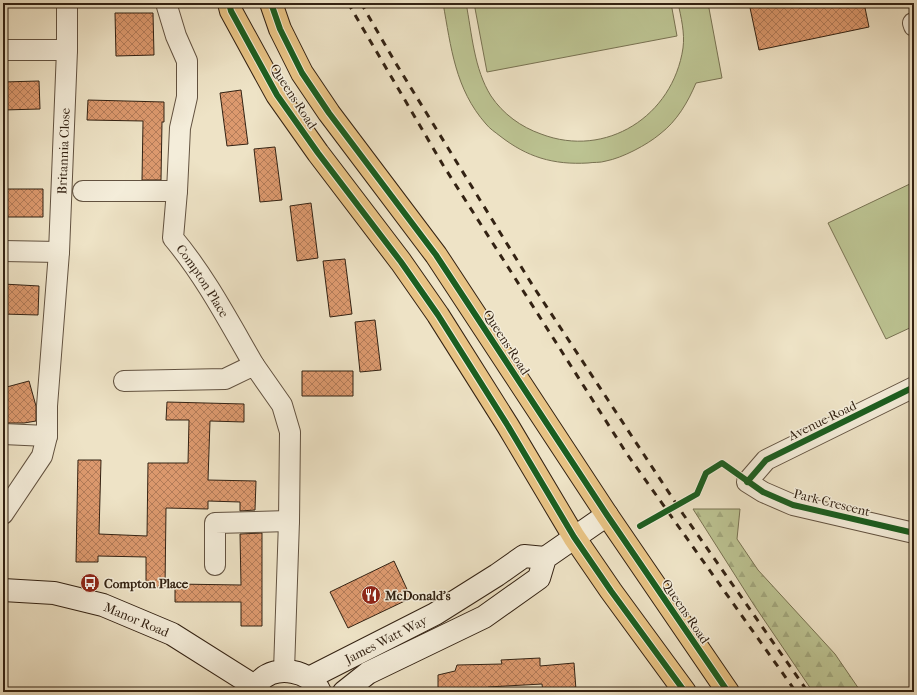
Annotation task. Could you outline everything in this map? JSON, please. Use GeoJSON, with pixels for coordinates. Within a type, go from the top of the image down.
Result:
{"type":"FeatureCollection","features":[{"type":"Feature","properties":{"kind":"main road","name":"Queens Road"},"geometry":{"type":"LineString","coordinates":[[229,3],[231,11],[277,95],[401,262],[438,315],[508,426],[574,537],[611,591],[685,692]]}},
{"type":"Feature","properties":{"kind":"main road","name":"Queens Road"},"geometry":{"type":"LineString","coordinates":[[271,3],[280,29],[302,73],[329,113],[436,255],[607,515],[728,692]]}},
{"type":"Feature","properties":{"kind":"street","name":"Britannia Close"},"geometry":{"type":"LineString","coordinates":[[3,514],[42,456],[47,436],[47,406],[58,252],[67,50],[67,3]]}},
{"type":"Feature","properties":{"kind":"street","name":"Compton Place"},"geometry":{"type":"LineString","coordinates":[[166,3],[176,36],[187,61],[187,97],[180,128],[173,238],[192,262],[223,310],[254,365],[282,405],[290,432],[289,521],[284,671]]}},
{"type":"Feature","properties":{"kind":"street"},"geometry":{"type":"LineString","coordinates":[[3,50],[67,50]]}},
{"type":"Feature","properties":{"kind":"street"},"geometry":{"type":"LineString","coordinates":[[83,191],[177,191]]}},
{"type":"Feature","properties":{"kind":"street"},"geometry":{"type":"LineString","coordinates":[[3,251],[58,252]]}},
{"type":"Feature","properties":{"kind":"street"},"geometry":{"type":"LineString","coordinates":[[124,381],[224,379],[254,365]]}},
{"type":"Feature","properties":{"kind":"street","name":"Avenue Road"},"geometry":{"type":"LineString","coordinates":[[747,482],[766,460],[914,387]]}},
{"type":"Feature","properties":{"kind":"street"},"geometry":{"type":"LineString","coordinates":[[3,434],[47,436]]}},
{"type":"Feature","properties":{"kind":"street","name":"Park Crescent"},"geometry":{"type":"LineString","coordinates":[[747,482],[763,492],[793,505],[914,534]]}},
{"type":"Feature","properties":{"kind":"street"},"geometry":{"type":"LineString","coordinates":[[545,558],[607,515]]}},
{"type":"Feature","properties":{"kind":"street"},"geometry":{"type":"LineString","coordinates":[[215,565],[215,523],[289,521]]}},
{"type":"Feature","properties":{"kind":"street","name":"James Watt Way"},"geometry":{"type":"LineString","coordinates":[[284,671],[298,673],[315,685],[435,614],[524,556],[545,558],[539,578],[484,617],[368,673],[344,692]]}},
{"type":"Feature","properties":{"kind":"street","name":"Manor Road"},"geometry":{"type":"LineString","coordinates":[[3,590],[54,593],[103,605],[172,634],[255,690]]}},
{"type":"Feature","properties":{"kind":"street"},"geometry":{"type":"LineString","coordinates":[[255,690],[260,681],[271,674],[284,671]]}},
{"type":"Feature","properties":{"kind":"green space"},"geometry":{"type":"Polygon","coordinates":[[[443,3],[466,3],[477,63],[485,86],[501,109],[526,128],[541,134],[565,140],[589,141],[612,136],[633,126],[651,112],[666,94],[677,72],[683,48],[683,31],[678,3],[708,3],[722,78],[696,83],[686,104],[672,123],[655,138],[627,154],[604,162],[563,163],[552,161],[530,154],[510,143],[491,129],[476,111],[467,97],[456,67],[443,3]]]}},
{"type":"Feature","properties":{"kind":"green space"},"geometry":{"type":"Polygon","coordinates":[[[474,3],[671,3],[677,36],[487,72],[474,3]]]}},
{"type":"Feature","properties":{"kind":"green space"},"geometry":{"type":"Polygon","coordinates":[[[914,182],[914,326],[886,339],[828,223],[914,182]]]}},
{"type":"Feature","properties":{"kind":"green space"},"geometry":{"type":"Polygon","coordinates":[[[693,509],[740,509],[737,539],[758,570],[835,654],[861,692],[813,692],[754,605],[693,509]]]}},
{"type":"Feature","properties":{"kind":"building"},"geometry":{"type":"Polygon","coordinates":[[[749,3],[864,3],[869,27],[759,50],[749,3]]]}},
{"type":"Feature","properties":{"kind":"building"},"geometry":{"type":"Polygon","coordinates":[[[115,13],[153,13],[154,55],[116,56],[115,13]]]}},
{"type":"Feature","properties":{"kind":"building"},"geometry":{"type":"Polygon","coordinates":[[[39,81],[40,109],[3,110],[3,82],[39,81]]]}},
{"type":"Feature","properties":{"kind":"building"},"geometry":{"type":"Polygon","coordinates":[[[241,90],[248,144],[227,146],[220,93],[241,90]]]}},
{"type":"Feature","properties":{"kind":"building"},"geometry":{"type":"Polygon","coordinates":[[[88,100],[164,102],[164,122],[162,122],[161,180],[142,180],[143,121],[87,120],[88,100]]]}},
{"type":"Feature","properties":{"kind":"building"},"geometry":{"type":"Polygon","coordinates":[[[275,147],[282,200],[260,202],[254,149],[275,147]]]}},
{"type":"Feature","properties":{"kind":"building"},"geometry":{"type":"Polygon","coordinates":[[[3,189],[43,189],[43,217],[3,217],[3,189]]]}},
{"type":"Feature","properties":{"kind":"building"},"geometry":{"type":"Polygon","coordinates":[[[311,203],[318,258],[297,261],[290,206],[311,203]]]}},
{"type":"Feature","properties":{"kind":"building"},"geometry":{"type":"Polygon","coordinates":[[[345,259],[352,314],[330,317],[323,261],[345,259]]]}},
{"type":"Feature","properties":{"kind":"building"},"geometry":{"type":"Polygon","coordinates":[[[3,284],[39,286],[38,315],[3,314],[3,284]]]}},
{"type":"Feature","properties":{"kind":"building"},"geometry":{"type":"Polygon","coordinates":[[[375,320],[381,370],[360,372],[355,322],[375,320]]]}},
{"type":"Feature","properties":{"kind":"building"},"geometry":{"type":"Polygon","coordinates":[[[302,371],[353,371],[353,396],[302,396],[302,371]]]}},
{"type":"Feature","properties":{"kind":"building"},"geometry":{"type":"Polygon","coordinates":[[[29,381],[36,406],[36,421],[24,423],[3,423],[3,388],[29,381]]]}},
{"type":"Feature","properties":{"kind":"building"},"geometry":{"type":"Polygon","coordinates":[[[167,402],[244,404],[244,422],[210,421],[208,480],[256,481],[255,510],[240,511],[240,502],[208,501],[208,509],[166,508],[165,588],[146,587],[146,557],[98,556],[98,562],[76,562],[78,460],[101,460],[99,534],[147,536],[148,463],[188,463],[189,420],[166,420],[167,402]]]}},
{"type":"Feature","properties":{"kind":"building"},"geometry":{"type":"Polygon","coordinates":[[[262,533],[262,626],[241,626],[241,602],[175,602],[175,584],[241,585],[240,534],[262,533]]]}},
{"type":"Feature","properties":{"kind":"building","name":"McDonald's"},"geometry":{"type":"Polygon","coordinates":[[[394,561],[411,598],[348,628],[330,592],[394,561]]]}},
{"type":"Feature","properties":{"kind":"building"},"geometry":{"type":"Polygon","coordinates":[[[540,658],[540,666],[574,663],[576,690],[543,692],[542,684],[488,687],[488,692],[438,692],[438,675],[455,671],[457,665],[502,664],[501,660],[540,658]]]}},
{"type":"Feature","properties":{"kind":"railway"},"geometry":{"type":"LineString","coordinates":[[348,3],[443,165],[627,454],[796,692]]}},
{"type":"Feature","properties":{"kind":"railway"},"geometry":{"type":"LineString","coordinates":[[361,3],[395,62],[533,286],[683,514],[808,692]]}},
{"type":"Feature","properties":{"kind":"cycle path"},"geometry":{"type":"LineString","coordinates":[[229,3],[231,11],[277,95],[318,153],[401,262],[438,315],[508,426],[574,537],[611,591],[685,692]]}},
{"type":"Feature","properties":{"kind":"cycle path"},"geometry":{"type":"LineString","coordinates":[[271,3],[280,29],[302,73],[329,113],[436,255],[607,515],[728,692]]}},
{"type":"Feature","properties":{"kind":"cycle path"},"geometry":{"type":"LineString","coordinates":[[747,482],[766,460],[914,387]]}},
{"type":"Feature","properties":{"kind":"cycle path"},"geometry":{"type":"LineString","coordinates":[[640,526],[697,494],[706,473],[722,463],[763,492],[793,505],[914,533]]}},
{"type":"Feature","properties":{"kind":"place","name":"Compton Place"},"geometry":{"type":"Point","coordinates":[90,583]}},
{"type":"Feature","properties":{"kind":"place","name":"McDonald's"},"geometry":{"type":"Point","coordinates":[371,595]}}]}
